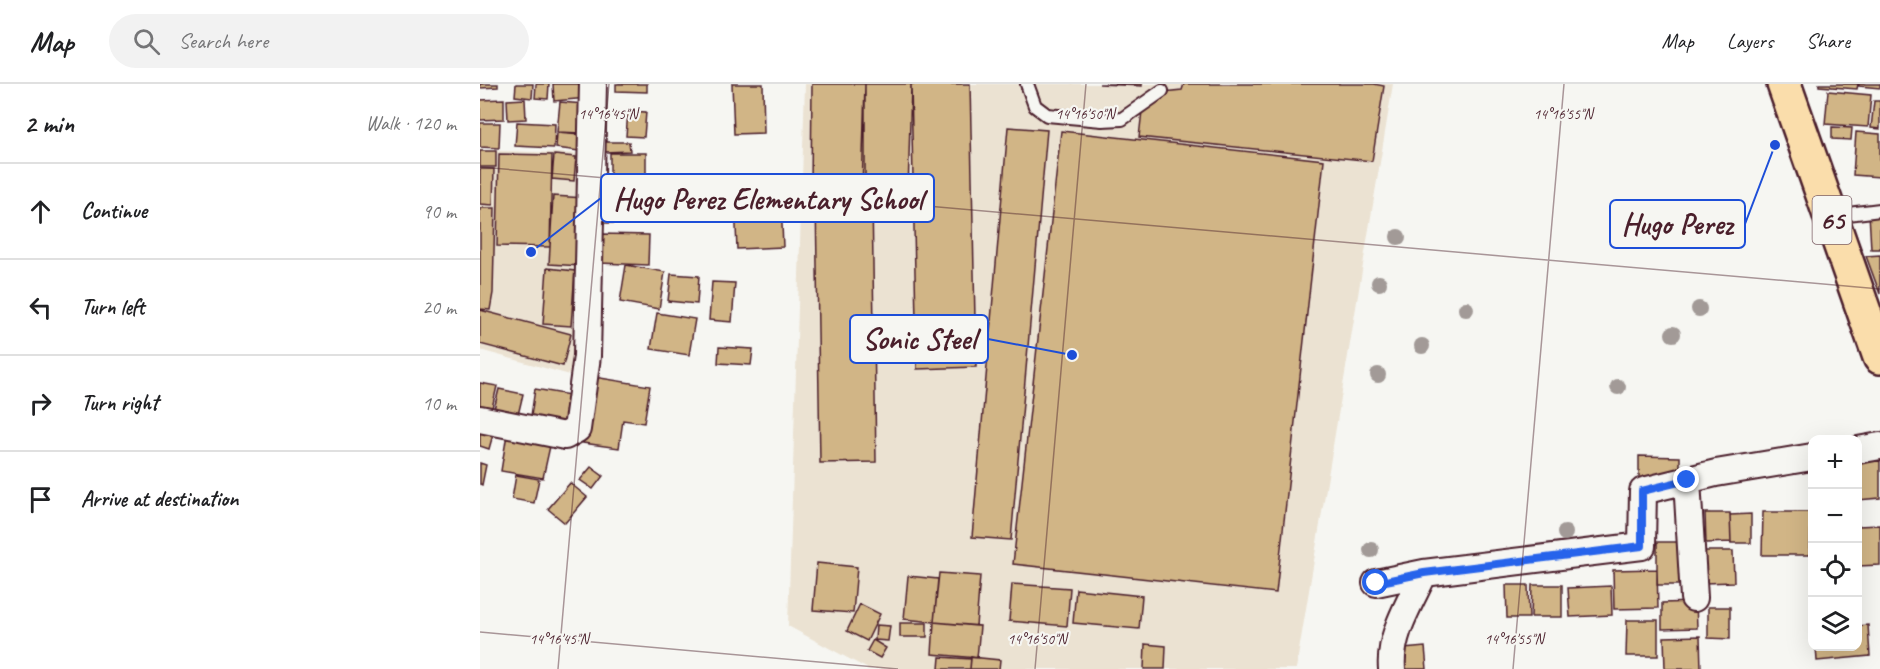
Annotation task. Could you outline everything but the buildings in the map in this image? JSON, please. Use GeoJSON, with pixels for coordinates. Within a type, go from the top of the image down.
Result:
{"type":"FeatureCollection","features":[{"type":"Feature","properties":{"kind":"main road","name":"65"},"geometry":{"type":"LineString","coordinates":[[1784,84],[1877,342]]}},
{"type":"Feature","properties":{"kind":"street"},"geometry":{"type":"LineString","coordinates":[[480,419],[565,436],[577,429],[587,356],[593,84]]}},
{"type":"Feature","properties":{"kind":"street"},"geometry":{"type":"LineString","coordinates":[[1862,449],[1880,446]]}},
{"type":"Feature","properties":{"kind":"street"},"geometry":{"type":"LineString","coordinates":[[1376,583],[1424,573],[1642,546],[1642,491],[1716,473],[1808,458]]}},
{"type":"Feature","properties":{"kind":"street"},"geometry":{"type":"LineString","coordinates":[[1687,480],[1694,598]]}},
{"type":"Feature","properties":{"kind":"street"},"geometry":{"type":"LineString","coordinates":[[1392,669],[1391,654],[1402,620],[1424,573]]}},
{"type":"Feature","properties":{"kind":"lane"},"geometry":{"type":"LineString","coordinates":[[1027,84],[1035,106],[1047,115],[1102,120],[1122,118],[1162,91]]}},
{"type":"Feature","properties":{"kind":"lane"},"geometry":{"type":"LineString","coordinates":[[1831,216],[1880,210]]}},
{"type":"Feature","properties":{"kind":"shaded area"},"geometry":{"type":"Polygon","coordinates":[[[805,84],[1393,84],[1296,669],[868,669],[788,626],[805,84]]]}},
{"type":"Feature","properties":{"kind":"shaded area"},"geometry":{"type":"Polygon","coordinates":[[[480,150],[586,154],[577,377],[480,350],[480,150]]]}},
{"type":"Feature","properties":{"kind":"place","name":"Hugo Perez"},"geometry":{"type":"Point","coordinates":[1775,145]}},
{"type":"Feature","properties":{"kind":"place","name":"Hugo Perez Elementary School"},"geometry":{"type":"Point","coordinates":[531,252]}},
{"type":"Feature","properties":{"kind":"place","name":"Sonic Steel"},"geometry":{"type":"Point","coordinates":[1072,355]}},
{"type":"Feature","properties":{"kind":"route"},"geometry":{"type":"LineString","coordinates":[[1376,583],[1424,573],[1642,546],[1642,491],[1687,480]]}}]}
